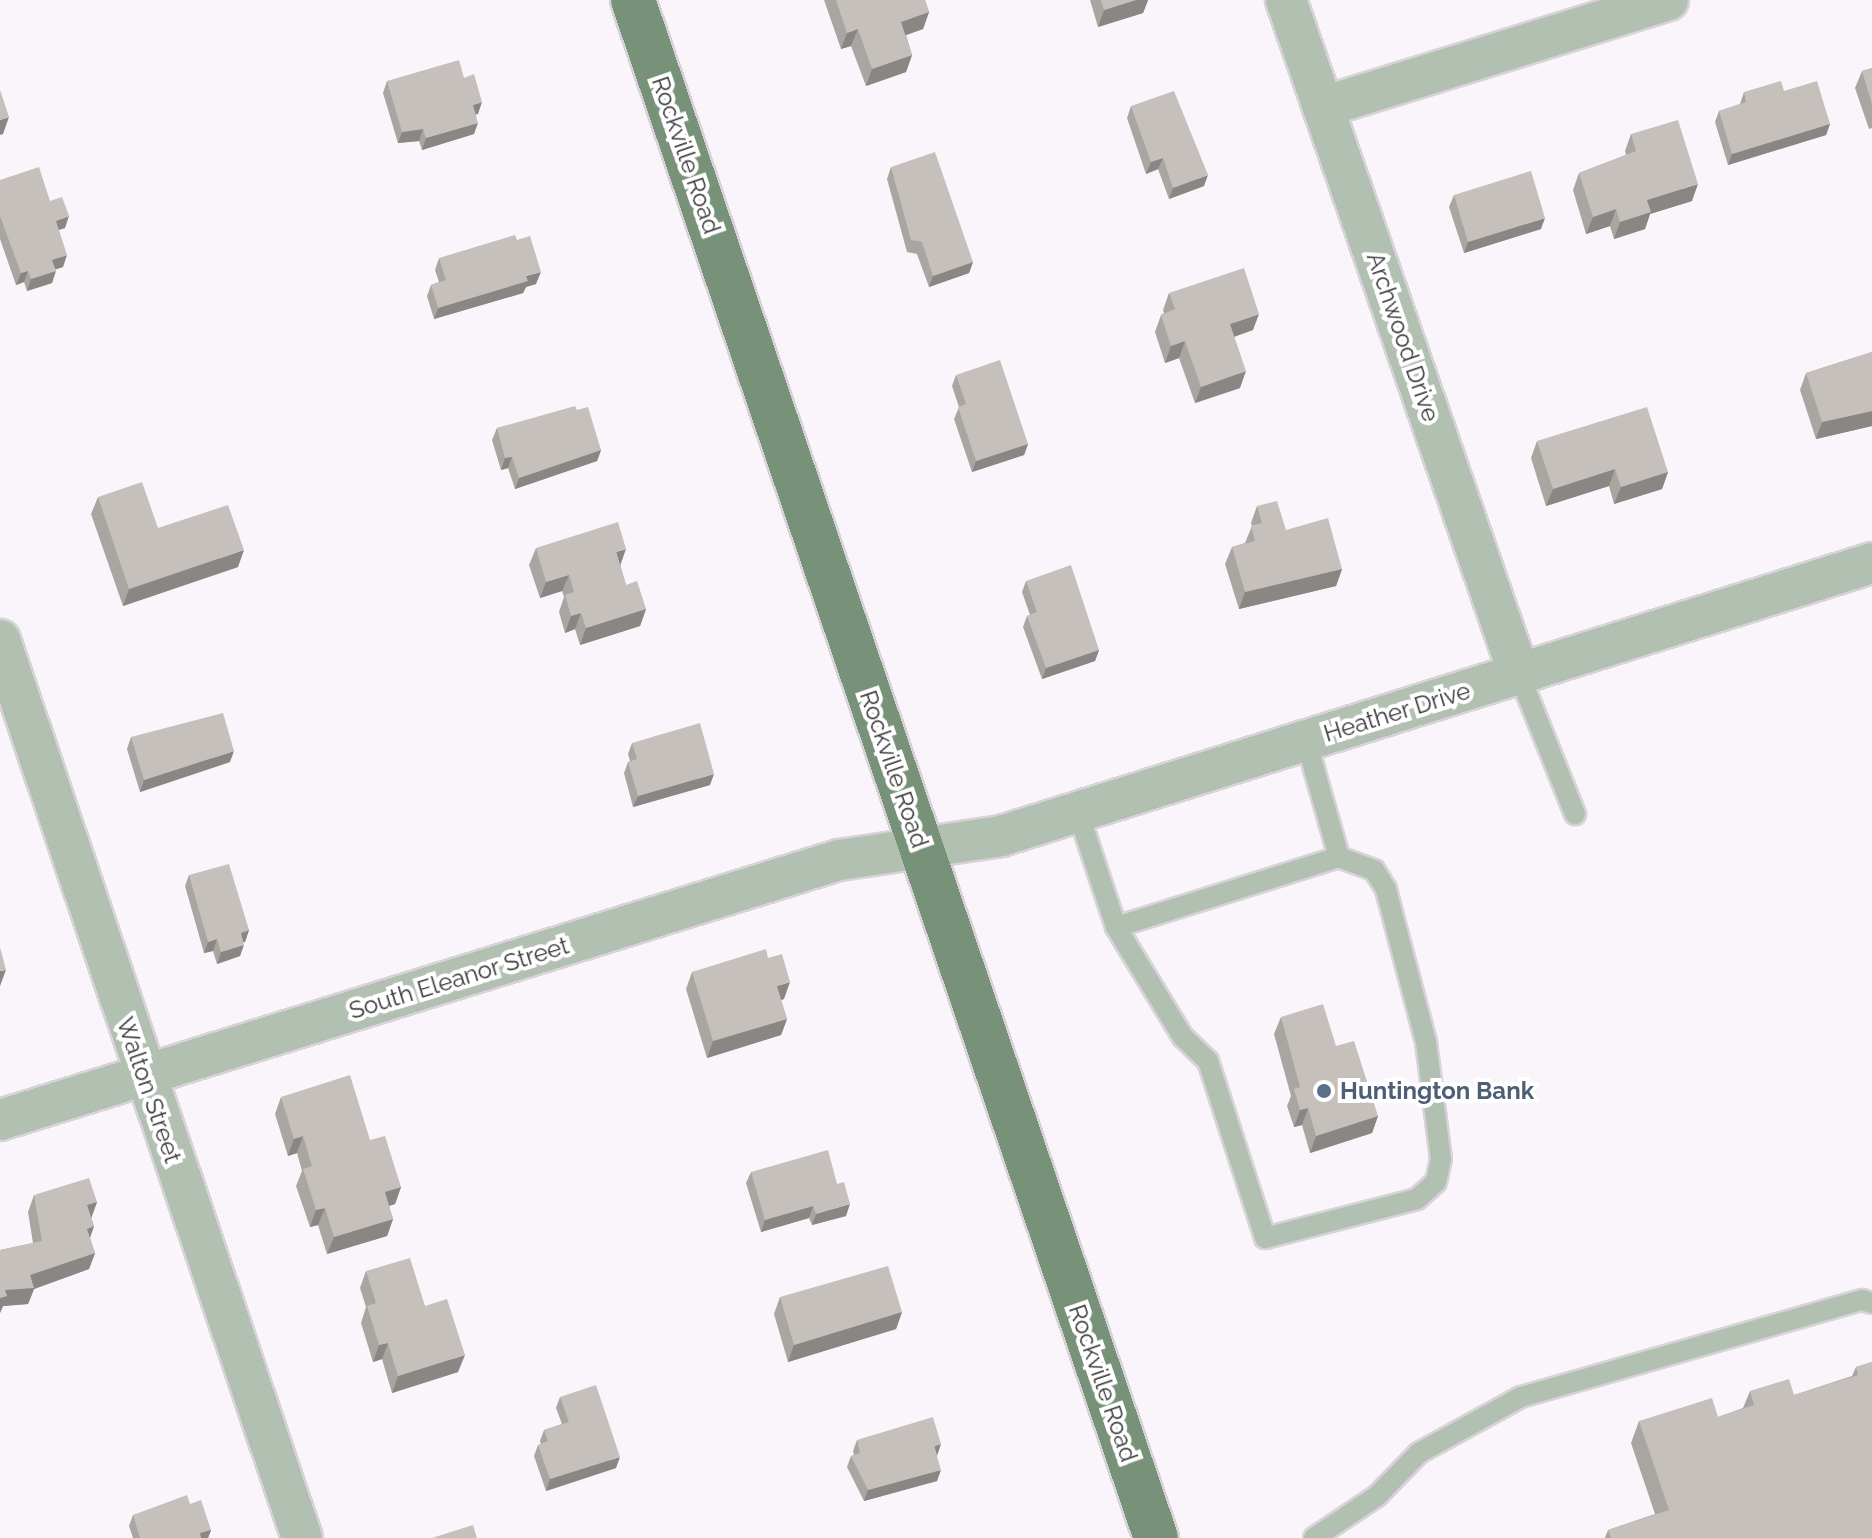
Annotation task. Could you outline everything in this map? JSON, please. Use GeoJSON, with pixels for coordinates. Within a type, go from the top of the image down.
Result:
{"type":"FeatureCollection","features":[{"type":"Feature","properties":{"kind":"main road","name":"Rockville Road"},"geometry":{"type":"LineString","coordinates":[[633,0],[1156,1538]]}},
{"type":"Feature","properties":{"kind":"street","name":"Archwood Drive"},"geometry":{"type":"LineString","coordinates":[[1286,0],[1519,674]]}},
{"type":"Feature","properties":{"kind":"street"},"geometry":{"type":"LineString","coordinates":[[1323,107],[1668,0]]}},
{"type":"Feature","properties":{"kind":"street","name":"Heather Drive"},"geometry":{"type":"LineString","coordinates":[[920,846],[981,841],[1872,563]]}},
{"type":"Feature","properties":{"kind":"street","name":"Walton Street"},"geometry":{"type":"LineString","coordinates":[[0,640],[144,1076],[302,1538]]}},
{"type":"Feature","properties":{"kind":"street","name":"South Eleanor Street"},"geometry":{"type":"LineString","coordinates":[[0,1120],[839,860],[920,846]]}},
{"type":"Feature","properties":{"kind":"lane"},"geometry":{"type":"LineString","coordinates":[[1519,674],[1575,814]]}},
{"type":"Feature","properties":{"kind":"lane"},"geometry":{"type":"LineString","coordinates":[[1306,740],[1339,857]]}},
{"type":"Feature","properties":{"kind":"lane"},"geometry":{"type":"LineString","coordinates":[[1078,812],[1116,927],[1183,1037],[1208,1061],[1265,1238],[1417,1199],[1436,1182],[1441,1159],[1426,1042],[1386,889],[1374,870],[1339,857],[1116,927]]}},
{"type":"Feature","properties":{"kind":"lane"},"geometry":{"type":"LineString","coordinates":[[1314,1538],[1377,1496],[1419,1453],[1521,1397],[1862,1300],[1872,1303]]}},
{"type":"Feature","properties":{"kind":"building"},"geometry":{"type":"Polygon","coordinates":[[[836,0],[925,0],[929,12],[901,22],[912,55],[872,69],[858,29],[847,33],[836,0]]]}},
{"type":"Feature","properties":{"kind":"building"},"geometry":{"type":"Polygon","coordinates":[[[1101,0],[1136,0],[1104,10],[1101,0]]]}},
{"type":"Feature","properties":{"kind":"building"},"geometry":{"type":"Polygon","coordinates":[[[459,60],[464,78],[474,74],[482,102],[473,105],[478,123],[426,138],[423,129],[402,132],[387,81],[459,60]]]}},
{"type":"Feature","properties":{"kind":"building"},"geometry":{"type":"Polygon","coordinates":[[[1872,68],[1872,104],[1862,71],[1872,68]]]}},
{"type":"Feature","properties":{"kind":"building"},"geometry":{"type":"Polygon","coordinates":[[[1781,81],[1784,91],[1817,81],[1830,124],[1732,154],[1719,111],[1746,102],[1744,92],[1781,81]]]}},
{"type":"Feature","properties":{"kind":"building"},"geometry":{"type":"Polygon","coordinates":[[[0,90],[9,117],[0,120],[0,90]]]}},
{"type":"Feature","properties":{"kind":"building"},"geometry":{"type":"Polygon","coordinates":[[[1174,91],[1208,175],[1173,188],[1163,158],[1151,162],[1131,106],[1174,91]]]}},
{"type":"Feature","properties":{"kind":"building"},"geometry":{"type":"Polygon","coordinates":[[[1678,120],[1698,184],[1647,200],[1651,212],[1620,222],[1616,209],[1593,217],[1579,173],[1636,151],[1631,134],[1678,120]]]}},
{"type":"Feature","properties":{"kind":"building"},"geometry":{"type":"Polygon","coordinates":[[[935,152],[973,262],[933,276],[922,242],[911,240],[891,167],[935,152]]]}},
{"type":"Feature","properties":{"kind":"building"},"geometry":{"type":"Polygon","coordinates":[[[39,167],[50,201],[62,197],[69,216],[56,221],[67,255],[52,260],[56,271],[31,279],[28,271],[21,273],[0,216],[0,180],[39,167]]]}},
{"type":"Feature","properties":{"kind":"building"},"geometry":{"type":"Polygon","coordinates":[[[1531,171],[1545,218],[1468,242],[1454,195],[1531,171]]]}},
{"type":"Feature","properties":{"kind":"building"},"geometry":{"type":"Polygon","coordinates":[[[515,235],[517,240],[530,236],[541,272],[526,276],[528,281],[438,308],[431,285],[446,280],[439,258],[515,235]]]}},
{"type":"Feature","properties":{"kind":"building"},"geometry":{"type":"Polygon","coordinates":[[[1244,268],[1259,314],[1230,324],[1246,371],[1201,387],[1185,341],[1171,346],[1161,315],[1175,309],[1169,293],[1244,268]]]}},
{"type":"Feature","properties":{"kind":"building"},"geometry":{"type":"Polygon","coordinates":[[[1872,352],[1872,411],[1822,422],[1806,373],[1872,352]]]}},
{"type":"Feature","properties":{"kind":"building"},"geometry":{"type":"Polygon","coordinates":[[[1000,360],[1028,444],[976,461],[958,407],[966,404],[956,375],[1000,360]]]}},
{"type":"Feature","properties":{"kind":"building"},"geometry":{"type":"Polygon","coordinates":[[[575,406],[577,410],[588,407],[601,450],[519,478],[512,457],[505,458],[497,428],[575,406]]]}},
{"type":"Feature","properties":{"kind":"building"},"geometry":{"type":"Polygon","coordinates":[[[1647,407],[1668,472],[1621,487],[1615,469],[1553,489],[1537,441],[1647,407]]]}},
{"type":"Feature","properties":{"kind":"building"},"geometry":{"type":"Polygon","coordinates":[[[142,482],[158,528],[228,505],[244,550],[129,589],[98,497],[142,482]]]}},
{"type":"Feature","properties":{"kind":"building"},"geometry":{"type":"Polygon","coordinates":[[[1277,501],[1286,530],[1328,518],[1342,569],[1245,592],[1232,547],[1255,541],[1251,526],[1262,523],[1257,506],[1277,501]]]}},
{"type":"Feature","properties":{"kind":"building"},"geometry":{"type":"Polygon","coordinates":[[[618,522],[626,549],[616,552],[626,585],[637,581],[646,609],[586,628],[581,613],[571,616],[565,595],[574,592],[569,575],[546,582],[536,548],[618,522]]]}},
{"type":"Feature","properties":{"kind":"building"},"geometry":{"type":"Polygon","coordinates":[[[1071,565],[1099,650],[1046,668],[1027,616],[1037,612],[1026,581],[1071,565]]]}},
{"type":"Feature","properties":{"kind":"building"},"geometry":{"type":"Polygon","coordinates":[[[223,713],[234,751],[144,780],[131,737],[223,713]]]}},
{"type":"Feature","properties":{"kind":"building"},"geometry":{"type":"Polygon","coordinates":[[[700,723],[714,774],[638,796],[628,762],[637,759],[632,743],[700,723]]]}},
{"type":"Feature","properties":{"kind":"building"},"geometry":{"type":"Polygon","coordinates":[[[229,864],[249,930],[241,933],[244,945],[221,952],[217,939],[208,942],[189,875],[229,864]]]}},
{"type":"Feature","properties":{"kind":"building"},"geometry":{"type":"Polygon","coordinates":[[[0,947],[6,970],[0,971],[0,947]]]}},
{"type":"Feature","properties":{"kind":"building"},"geometry":{"type":"Polygon","coordinates":[[[766,949],[768,958],[782,954],[790,982],[777,986],[787,1019],[713,1041],[692,972],[766,949]]]}},
{"type":"Feature","properties":{"kind":"building","name":"Huntington Bank"},"geometry":{"type":"Polygon","coordinates":[[[1323,1004],[1336,1046],[1354,1041],[1378,1116],[1316,1136],[1308,1108],[1300,1110],[1294,1089],[1300,1087],[1281,1017],[1323,1004]]]}},
{"type":"Feature","properties":{"kind":"building"},"geometry":{"type":"Polygon","coordinates":[[[350,1075],[370,1140],[385,1136],[401,1187],[385,1192],[393,1219],[334,1237],[325,1208],[316,1210],[303,1169],[312,1166],[303,1136],[294,1139],[281,1097],[350,1075]]]}},
{"type":"Feature","properties":{"kind":"building"},"geometry":{"type":"Polygon","coordinates":[[[828,1150],[837,1184],[844,1182],[850,1204],[816,1214],[813,1206],[765,1220],[751,1172],[828,1150]]]}},
{"type":"Feature","properties":{"kind":"building"},"geometry":{"type":"Polygon","coordinates":[[[89,1178],[97,1202],[87,1205],[94,1226],[87,1229],[95,1253],[30,1275],[34,1288],[5,1290],[7,1296],[0,1298],[0,1250],[42,1241],[34,1195],[89,1178]]]}},
{"type":"Feature","properties":{"kind":"building"},"geometry":{"type":"Polygon","coordinates":[[[410,1258],[425,1306],[447,1299],[465,1355],[398,1376],[388,1343],[379,1345],[367,1306],[376,1303],[366,1271],[410,1258]]]}},
{"type":"Feature","properties":{"kind":"building"},"geometry":{"type":"Polygon","coordinates":[[[888,1266],[902,1312],[794,1345],[780,1297],[888,1266]]]}},
{"type":"Feature","properties":{"kind":"building"},"geometry":{"type":"Polygon","coordinates":[[[1872,1362],[1872,1538],[1611,1538],[1608,1530],[1669,1510],[1639,1421],[1712,1398],[1718,1417],[1754,1405],[1750,1391],[1789,1379],[1794,1395],[1858,1375],[1856,1367],[1872,1362]]]}},
{"type":"Feature","properties":{"kind":"building"},"geometry":{"type":"Polygon","coordinates":[[[596,1385],[620,1457],[550,1479],[538,1445],[548,1441],[544,1430],[569,1422],[560,1397],[596,1385]]]}},
{"type":"Feature","properties":{"kind":"building"},"geometry":{"type":"Polygon","coordinates":[[[933,1417],[941,1444],[934,1446],[941,1470],[868,1490],[851,1456],[860,1453],[857,1440],[933,1417]]]}},
{"type":"Feature","properties":{"kind":"building"},"geometry":{"type":"Polygon","coordinates":[[[187,1495],[190,1504],[201,1500],[211,1530],[200,1533],[201,1538],[140,1538],[133,1515],[187,1495]]]}},
{"type":"Feature","properties":{"kind":"building"},"geometry":{"type":"Polygon","coordinates":[[[473,1525],[477,1538],[432,1538],[473,1525]]]}},
{"type":"Feature","properties":{"kind":"place","name":"Huntington Bank"},"geometry":{"type":"Point","coordinates":[1324,1091]}}]}
